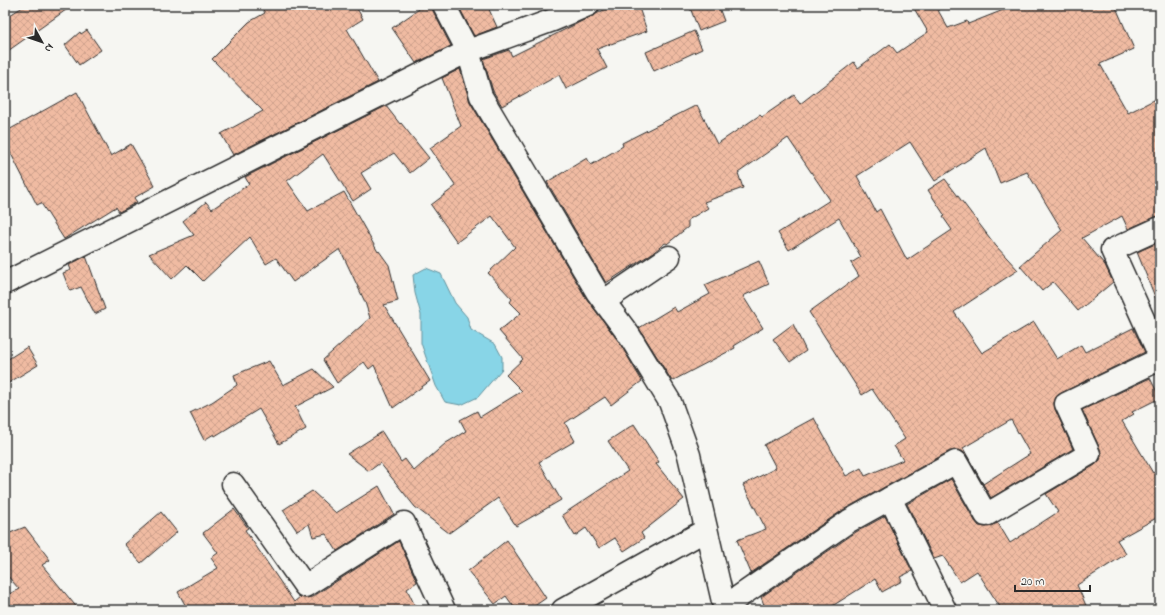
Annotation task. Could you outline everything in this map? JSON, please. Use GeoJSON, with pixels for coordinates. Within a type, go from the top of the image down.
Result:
{"type":"FeatureCollection","features":[{"type":"Feature","properties":{"kind":"street"},"geometry":{"type":"LineString","coordinates":[[444,5],[468,51],[481,96],[589,279],[629,335],[670,402],[689,455],[725,608],[849,521],[956,462],[986,515],[1089,454],[1066,404],[1160,357],[1112,250],[1160,228]]}},
{"type":"Feature","properties":{"kind":"street"},"geometry":{"type":"LineString","coordinates":[[5,283],[468,51],[553,20],[588,5]]}},
{"type":"Feature","properties":{"kind":"street"},"geometry":{"type":"LineString","coordinates":[[604,300],[669,257]]}},
{"type":"Feature","properties":{"kind":"street"},"geometry":{"type":"LineString","coordinates":[[233,484],[305,586],[404,523],[444,610]]}},
{"type":"Feature","properties":{"kind":"street"},"geometry":{"type":"LineString","coordinates":[[890,498],[945,610]]}},
{"type":"Feature","properties":{"kind":"street"},"geometry":{"type":"LineString","coordinates":[[563,610],[706,530]]}},
{"type":"Feature","properties":{"kind":"water"},"geometry":{"type":"Polygon","coordinates":[[[426,268],[441,274],[455,303],[467,317],[471,330],[495,344],[502,357],[502,369],[478,397],[461,405],[445,402],[436,386],[421,343],[421,315],[415,293],[413,275],[426,268]]]}},
{"type":"Feature","properties":{"kind":"building"},"geometry":{"type":"Polygon","coordinates":[[[26,5],[73,5],[5,53],[5,18],[26,5]]]}},
{"type":"Feature","properties":{"kind":"building"},"geometry":{"type":"Polygon","coordinates":[[[260,5],[355,5],[363,19],[347,29],[378,82],[233,155],[221,134],[263,111],[212,59],[249,22],[265,13],[260,5]]]}},
{"type":"Feature","properties":{"kind":"building"},"geometry":{"type":"Polygon","coordinates":[[[425,5],[432,5],[433,11],[451,46],[416,63],[392,28],[425,5]]]}},
{"type":"Feature","properties":{"kind":"building"},"geometry":{"type":"Polygon","coordinates":[[[458,5],[487,5],[497,27],[474,36],[458,5]]]}},
{"type":"Feature","properties":{"kind":"building"},"geometry":{"type":"Polygon","coordinates":[[[614,5],[638,5],[647,31],[597,49],[607,68],[566,89],[559,75],[502,106],[493,91],[483,59],[509,50],[512,56],[614,5]]]}},
{"type":"Feature","properties":{"kind":"building"},"geometry":{"type":"Polygon","coordinates":[[[689,5],[718,5],[724,21],[699,31],[689,5]]]}},
{"type":"Feature","properties":{"kind":"building"},"geometry":{"type":"Polygon","coordinates":[[[912,5],[935,5],[948,28],[967,21],[968,24],[1016,5],[1115,5],[1134,49],[1100,64],[1128,113],[1160,97],[1160,216],[1128,229],[1122,216],[1082,238],[1105,265],[1113,282],[1078,311],[1053,282],[1042,291],[1020,266],[1062,230],[1027,172],[1000,183],[986,148],[935,181],[910,142],[857,176],[876,212],[880,209],[907,260],[952,230],[943,217],[945,216],[928,190],[945,179],[996,246],[1018,270],[954,312],[982,353],[1034,322],[1057,359],[1081,345],[1085,352],[1133,328],[1145,352],[1061,393],[1056,397],[1054,403],[1055,409],[1073,449],[991,498],[983,484],[967,456],[962,451],[950,451],[843,510],[751,573],[737,540],[766,529],[743,485],[776,468],[764,445],[814,418],[846,476],[861,468],[865,476],[903,460],[894,446],[905,439],[872,389],[862,395],[809,312],[859,276],[851,263],[861,257],[839,218],[789,250],[778,233],[830,200],[788,138],[738,173],[743,188],[704,202],[708,208],[688,220],[688,227],[667,244],[665,243],[654,252],[606,283],[547,182],[587,158],[591,165],[623,146],[622,143],[697,105],[717,144],[760,115],[762,117],[794,95],[800,104],[854,62],[858,68],[890,44],[897,53],[928,32],[912,5]],[[1011,420],[963,448],[983,484],[1030,454],[1011,420]]]}},
{"type":"Feature","properties":{"kind":"building"},"geometry":{"type":"Polygon","coordinates":[[[87,30],[101,50],[79,65],[65,45],[80,32],[81,34],[87,30]]]}},
{"type":"Feature","properties":{"kind":"building"},"geometry":{"type":"Polygon","coordinates":[[[694,31],[702,49],[654,71],[646,52],[694,31]]]}},
{"type":"Feature","properties":{"kind":"building"},"geometry":{"type":"Polygon","coordinates":[[[460,69],[470,102],[586,298],[619,342],[642,381],[611,405],[605,397],[565,423],[575,441],[539,462],[561,500],[516,526],[498,498],[449,533],[415,507],[380,463],[369,471],[347,454],[382,432],[401,462],[405,459],[414,471],[446,443],[466,431],[460,420],[477,411],[480,417],[522,391],[506,375],[523,359],[499,331],[521,313],[510,302],[512,299],[488,273],[515,247],[492,216],[457,242],[431,205],[456,186],[430,148],[461,126],[442,78],[460,69]]]}},
{"type":"Feature","properties":{"kind":"building"},"geometry":{"type":"Polygon","coordinates":[[[77,92],[111,156],[131,144],[155,186],[134,198],[137,202],[119,212],[116,207],[64,239],[41,203],[37,205],[5,142],[5,132],[77,92]]]}},
{"type":"Feature","properties":{"kind":"building"},"geometry":{"type":"Polygon","coordinates":[[[386,106],[429,158],[410,173],[394,153],[361,173],[371,189],[353,201],[323,154],[287,181],[308,211],[344,192],[378,252],[379,251],[389,265],[398,301],[384,305],[430,381],[393,408],[374,365],[369,369],[364,362],[337,383],[323,360],[370,318],[365,302],[340,249],[293,282],[276,258],[266,264],[250,237],[203,281],[187,265],[172,279],[149,254],[194,235],[183,221],[206,202],[212,209],[249,184],[245,177],[386,106]]]}},
{"type":"Feature","properties":{"kind":"building"},"geometry":{"type":"Polygon","coordinates":[[[1160,242],[1160,307],[1159,307],[1137,252],[1160,242]]]}},
{"type":"Feature","properties":{"kind":"building"},"geometry":{"type":"Polygon","coordinates":[[[86,256],[105,309],[95,314],[81,287],[70,291],[63,273],[71,270],[69,265],[86,256]]]}},
{"type":"Feature","properties":{"kind":"building"},"geometry":{"type":"Polygon","coordinates":[[[759,261],[769,284],[743,296],[763,328],[734,346],[735,348],[672,381],[639,328],[674,307],[677,312],[710,294],[705,285],[759,261]]]}},
{"type":"Feature","properties":{"kind":"building"},"geometry":{"type":"Polygon","coordinates":[[[793,324],[806,351],[790,362],[773,339],[793,324]]]}},
{"type":"Feature","properties":{"kind":"building"},"geometry":{"type":"Polygon","coordinates":[[[27,347],[38,365],[5,385],[5,361],[27,347]]]}},
{"type":"Feature","properties":{"kind":"building"},"geometry":{"type":"Polygon","coordinates":[[[269,361],[283,385],[314,369],[333,387],[295,407],[306,429],[279,444],[259,409],[215,436],[214,434],[204,440],[190,413],[212,402],[237,385],[234,375],[269,361]]]}},
{"type":"Feature","properties":{"kind":"building"},"geometry":{"type":"Polygon","coordinates":[[[1150,378],[1160,398],[1132,412],[1134,414],[1122,421],[1153,473],[1160,469],[1160,516],[1117,540],[1126,554],[1077,585],[1088,610],[1002,610],[977,571],[960,582],[943,556],[934,559],[907,504],[951,479],[979,526],[986,527],[998,523],[1010,543],[1058,512],[1046,494],[1095,465],[1100,460],[1100,449],[1082,410],[1150,378]]]}},
{"type":"Feature","properties":{"kind":"building"},"geometry":{"type":"Polygon","coordinates":[[[634,424],[659,462],[656,464],[684,499],[641,533],[644,538],[624,551],[615,538],[599,548],[586,528],[575,536],[562,515],[628,471],[608,441],[634,424]]]}},
{"type":"Feature","properties":{"kind":"building"},"geometry":{"type":"Polygon","coordinates":[[[379,486],[394,514],[337,551],[326,534],[313,537],[309,524],[297,531],[283,510],[312,491],[336,513],[379,486]]]}},
{"type":"Feature","properties":{"kind":"building"},"geometry":{"type":"Polygon","coordinates":[[[234,509],[248,528],[245,530],[294,602],[300,597],[312,597],[399,541],[417,582],[407,589],[417,610],[188,610],[178,592],[218,568],[211,558],[218,553],[203,533],[234,509]]]}},
{"type":"Feature","properties":{"kind":"building"},"geometry":{"type":"Polygon","coordinates":[[[161,512],[177,532],[141,563],[124,544],[161,512]]]}},
{"type":"Feature","properties":{"kind":"building"},"geometry":{"type":"Polygon","coordinates":[[[885,516],[912,571],[900,577],[902,581],[882,592],[875,579],[826,610],[766,610],[761,597],[856,532],[885,516]]]}},
{"type":"Feature","properties":{"kind":"building"},"geometry":{"type":"Polygon","coordinates":[[[25,527],[50,560],[42,565],[79,610],[5,610],[5,596],[19,589],[5,573],[5,535],[25,527]]]}},
{"type":"Feature","properties":{"kind":"building"},"geometry":{"type":"Polygon","coordinates":[[[507,540],[546,598],[529,610],[516,610],[506,596],[495,604],[468,571],[507,540]]]}}]}
